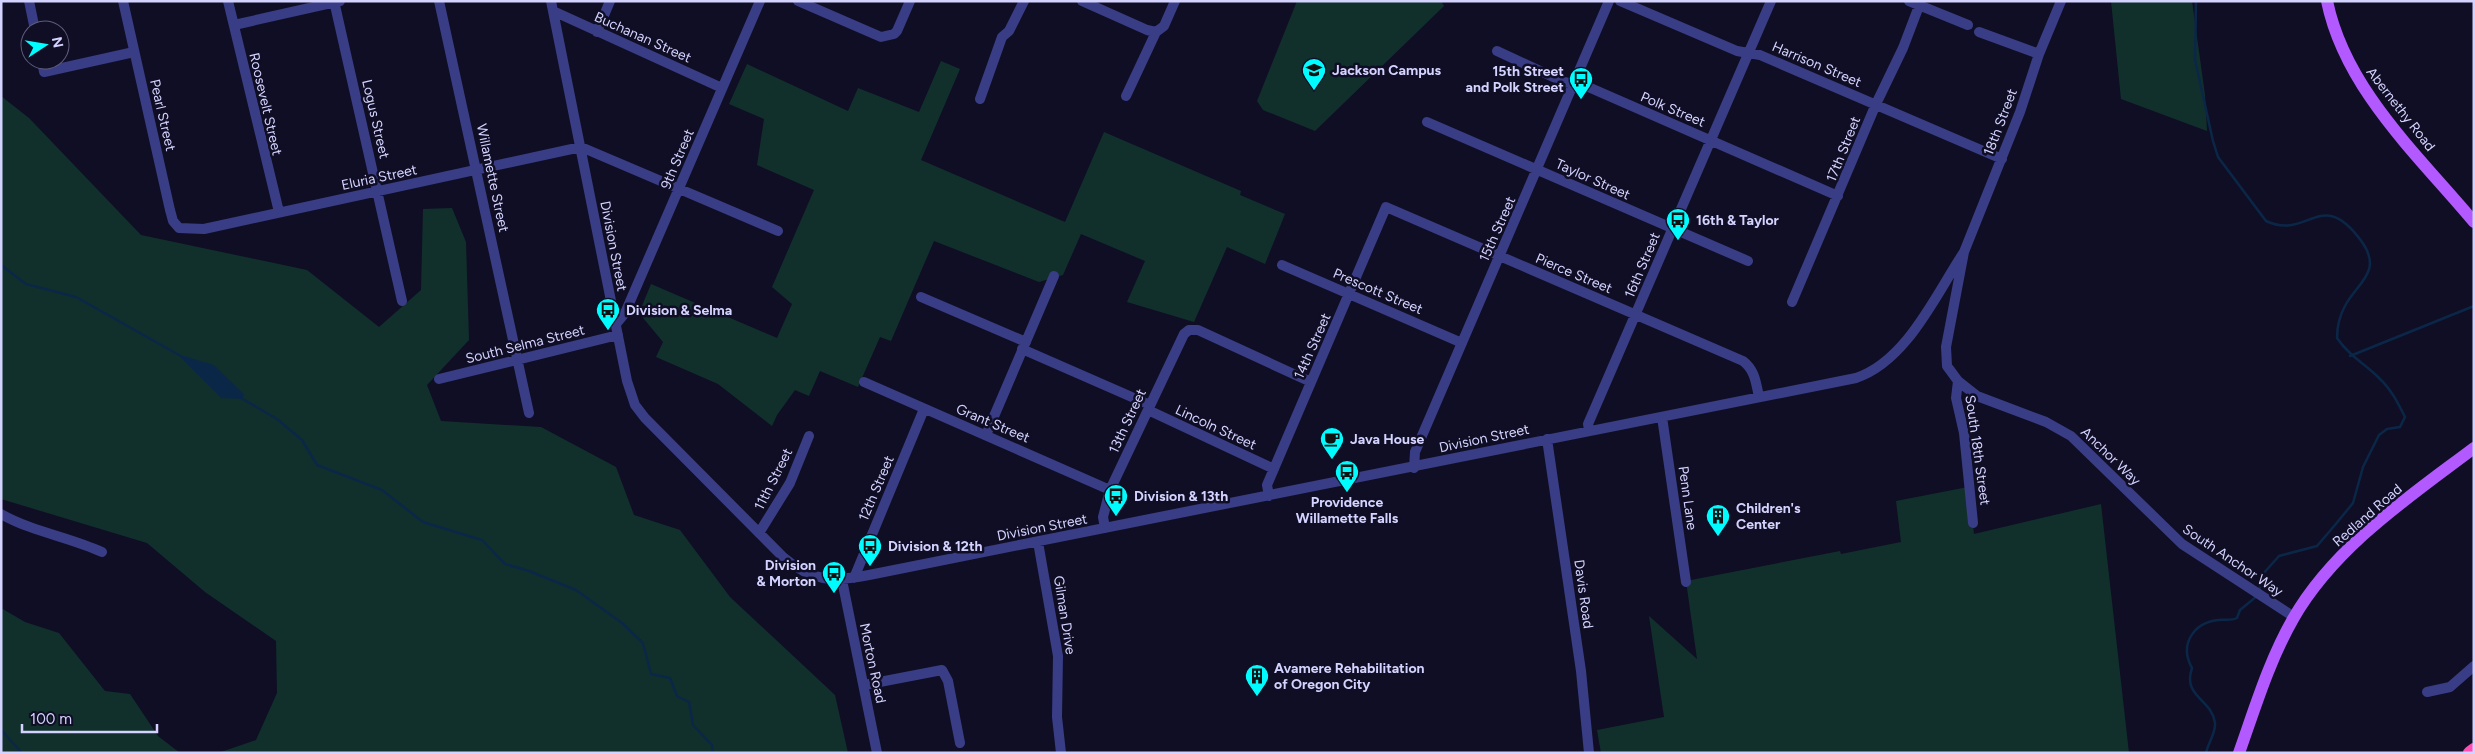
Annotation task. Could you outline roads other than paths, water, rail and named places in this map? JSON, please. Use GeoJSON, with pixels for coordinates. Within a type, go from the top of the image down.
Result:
{"type":"FeatureCollection","features":[{"type":"Feature","properties":{"kind":"highway"},"geometry":{"type":"LineString","coordinates":[[2470,753],[2474,750]]}},
{"type":"Feature","properties":{"kind":"main road","name":"Abernethy Road"},"geometry":{"type":"LineString","coordinates":[[2327,1],[2338,40],[2364,89],[2474,222]]}},
{"type":"Feature","properties":{"kind":"main road","name":"Redland Road"},"geometry":{"type":"LineString","coordinates":[[2239,753],[2272,663],[2294,618],[2328,572],[2362,536],[2474,448]]}},
{"type":"Feature","properties":{"kind":"street"},"geometry":{"type":"LineString","coordinates":[[29,1],[33,20]]}},
{"type":"Feature","properties":{"kind":"street","name":"Pearl Street"},"geometry":{"type":"LineString","coordinates":[[123,1],[172,216],[176,225],[183,229]]}},
{"type":"Feature","properties":{"kind":"street","name":"Roosevelt Street"},"geometry":{"type":"LineString","coordinates":[[228,1],[279,212]]}},
{"type":"Feature","properties":{"kind":"street","name":"Willamette Street"},"geometry":{"type":"LineString","coordinates":[[439,1],[478,170],[529,413]]}},
{"type":"Feature","properties":{"kind":"street"},"geometry":{"type":"LineString","coordinates":[[596,32],[610,1]]}},
{"type":"Feature","properties":{"kind":"street","name":"9th Street"},"geometry":{"type":"LineString","coordinates":[[616,324],[625,313],[760,1]]}},
{"type":"Feature","properties":{"kind":"street"},"geometry":{"type":"LineString","coordinates":[[798,1],[876,35],[886,36],[894,34],[910,1]]}},
{"type":"Feature","properties":{"kind":"street"},"geometry":{"type":"LineString","coordinates":[[980,99],[1002,37],[1009,31],[1024,1]]}},
{"type":"Feature","properties":{"kind":"street"},"geometry":{"type":"LineString","coordinates":[[1082,1],[1147,30],[1156,32]]}},
{"type":"Feature","properties":{"kind":"street"},"geometry":{"type":"LineString","coordinates":[[1126,96],[1156,32],[1164,26],[1175,1]]}},
{"type":"Feature","properties":{"kind":"street","name":"15th Street"},"geometry":{"type":"LineString","coordinates":[[1414,468],[1413,458],[1415,452],[1575,84],[1609,1]]}},
{"type":"Feature","properties":{"kind":"street","name":"Harrison Street"},"geometry":{"type":"LineString","coordinates":[[1620,1],[1737,51],[1760,55],[2002,159]]}},
{"type":"Feature","properties":{"kind":"street","name":"16th Street"},"geometry":{"type":"LineString","coordinates":[[1589,430],[1588,424],[1771,1]]}},
{"type":"Feature","properties":{"kind":"street","name":"18th Street"},"geometry":{"type":"LineString","coordinates":[[1891,358],[1937,295],[1964,252],[2002,159],[2039,54],[2061,1]]}},
{"type":"Feature","properties":{"kind":"street"},"geometry":{"type":"LineString","coordinates":[[234,26],[337,2]]}},
{"type":"Feature","properties":{"kind":"street","name":"Logus Street"},"geometry":{"type":"LineString","coordinates":[[337,2],[402,301]]}},
{"type":"Feature","properties":{"kind":"street"},"geometry":{"type":"LineString","coordinates":[[1914,4],[1968,26]]}},
{"type":"Feature","properties":{"kind":"street","name":"17th Street"},"geometry":{"type":"LineString","coordinates":[[1792,302],[1876,104],[1903,48],[1914,4]]}},
{"type":"Feature","properties":{"kind":"street","name":"Buchanan Street"},"geometry":{"type":"LineString","coordinates":[[552,6],[596,32],[722,88]]}},
{"type":"Feature","properties":{"kind":"street","name":"Division Street"},"geometry":{"type":"LineString","coordinates":[[552,6],[627,381],[634,405],[656,430],[783,557],[802,571],[821,578],[842,580],[854,578],[1414,468],[1589,430],[1759,398],[1856,378],[1877,369],[1891,358]]}},
{"type":"Feature","properties":{"kind":"street"},"geometry":{"type":"LineString","coordinates":[[1979,32],[2039,54]]}},
{"type":"Feature","properties":{"kind":"street","name":"Polk Street"},"geometry":{"type":"LineString","coordinates":[[1496,51],[1564,82],[1586,86],[1838,196]]}},
{"type":"Feature","properties":{"kind":"street"},"geometry":{"type":"LineString","coordinates":[[70,66],[134,52]]}},
{"type":"Feature","properties":{"kind":"street","name":"Taylor Street"},"geometry":{"type":"LineString","coordinates":[[1427,122],[1748,261]]}},
{"type":"Feature","properties":{"kind":"street"},"geometry":{"type":"LineString","coordinates":[[581,148],[778,230]]}},
{"type":"Feature","properties":{"kind":"street","name":"Eluria Street"},"geometry":{"type":"LineString","coordinates":[[183,229],[204,229],[581,148]]}},
{"type":"Feature","properties":{"kind":"street","name":"Pierce Street"},"geometry":{"type":"LineString","coordinates":[[1386,207],[1742,360],[1749,366],[1754,375],[1759,398]]}},
{"type":"Feature","properties":{"kind":"street","name":"14th Street"},"geometry":{"type":"LineString","coordinates":[[1269,496],[1267,485],[1386,207]]}},
{"type":"Feature","properties":{"kind":"street","name":"18th Street"},"geometry":{"type":"LineString","coordinates":[[1958,381],[1950,372],[1946,357],[1964,252]]}},
{"type":"Feature","properties":{"kind":"street","name":"Prescott Street"},"geometry":{"type":"LineString","coordinates":[[1282,265],[1462,343]]}},
{"type":"Feature","properties":{"kind":"street"},"geometry":{"type":"LineString","coordinates":[[986,434],[1054,276]]}},
{"type":"Feature","properties":{"kind":"street"},"geometry":{"type":"LineString","coordinates":[[1937,295],[1955,302]]}},
{"type":"Feature","properties":{"kind":"street","name":"Lincoln Street"},"geometry":{"type":"LineString","coordinates":[[921,297],[1274,469]]}},
{"type":"Feature","properties":{"kind":"street","name":"13th Street"},"geometry":{"type":"LineString","coordinates":[[1105,528],[1103,517],[1110,490],[1184,334],[1189,330],[1198,330],[1311,382]]}},
{"type":"Feature","properties":{"kind":"street","name":"South Selma Street"},"geometry":{"type":"LineString","coordinates":[[439,379],[618,335]]}},
{"type":"Feature","properties":{"kind":"street","name":"Anchor Way"},"geometry":{"type":"LineString","coordinates":[[1958,381],[1977,396],[2046,422],[2071,436],[2158,523]]}},
{"type":"Feature","properties":{"kind":"street","name":"South 18th Street"},"geometry":{"type":"LineString","coordinates":[[1958,381],[1956,398],[1964,433],[1974,523]]}},
{"type":"Feature","properties":{"kind":"street","name":"Grant Street"},"geometry":{"type":"LineString","coordinates":[[864,382],[1110,490]]}},
{"type":"Feature","properties":{"kind":"street","name":"12th Street"},"geometry":{"type":"LineString","coordinates":[[854,578],[924,409]]}},
{"type":"Feature","properties":{"kind":"street","name":"Penn Lane"},"geometry":{"type":"LineString","coordinates":[[1662,417],[1686,582]]}},
{"type":"Feature","properties":{"kind":"street","name":"11th Street"},"geometry":{"type":"LineString","coordinates":[[759,533],[790,483],[808,436]]}},
{"type":"Feature","properties":{"kind":"street","name":"Davis Road"},"geometry":{"type":"LineString","coordinates":[[1547,439],[1581,672],[1589,753]]}},
{"type":"Feature","properties":{"kind":"street"},"geometry":{"type":"LineString","coordinates":[[1,514],[19,524],[68,538],[102,552]]}},
{"type":"Feature","properties":{"kind":"street","name":"South Anchor Way"},"geometry":{"type":"LineString","coordinates":[[2158,523],[2187,548],[2294,618]]}},
{"type":"Feature","properties":{"kind":"street","name":"Gilman Drive"},"geometry":{"type":"LineString","coordinates":[[1038,542],[1058,656],[1057,717],[1061,753]]}},
{"type":"Feature","properties":{"kind":"street","name":"Morton Road"},"geometry":{"type":"LineString","coordinates":[[842,580],[877,753]]}},
{"type":"Feature","properties":{"kind":"street"},"geometry":{"type":"LineString","coordinates":[[2427,692],[2445,688],[2457,682],[2474,666]]}},
{"type":"Feature","properties":{"kind":"street"},"geometry":{"type":"LineString","coordinates":[[864,686],[942,670],[948,681],[960,743]]}},
{"type":"Feature","properties":{"kind":"water"},"geometry":{"type":"Polygon","coordinates":[[[177,354],[214,365],[244,394],[243,399],[221,398],[177,354]]]}},
{"type":"Feature","properties":{"kind":"waterway"},"geometry":{"type":"LineString","coordinates":[[2196,1],[2195,60],[2218,157],[2266,221],[2281,225],[2293,225],[2325,216],[2336,217],[2348,226],[2362,242],[2368,252],[2369,269],[2366,277],[2343,310],[2338,325],[2337,338],[2352,355],[2383,382],[2394,396],[2405,417],[2400,427],[2387,429],[2379,435],[2363,467],[2353,503],[2335,525],[2317,546],[2279,556],[2263,574],[2259,591]]}},
{"type":"Feature","properties":{"kind":"waterway"},"geometry":{"type":"LineString","coordinates":[[1,265],[26,284],[76,297],[179,355]]}},
{"type":"Feature","properties":{"kind":"waterway"},"geometry":{"type":"LineString","coordinates":[[2350,356],[2474,306]]}},
{"type":"Feature","properties":{"kind":"waterway"},"geometry":{"type":"LineString","coordinates":[[241,398],[277,419],[302,440],[317,465],[382,490],[423,522],[482,540],[505,564],[529,571],[576,590],[622,623],[643,643],[651,674],[670,678],[677,696],[689,702],[693,725],[712,745],[713,753]]}},
{"type":"Feature","properties":{"kind":"waterway"},"geometry":{"type":"LineString","coordinates":[[2206,753],[2215,723],[2209,708],[2194,692],[2191,685],[2192,668],[2188,659],[2188,643],[2195,630],[2209,622],[2237,618],[2240,610],[2257,596]]}},
{"type":"Feature","properties":{"kind":"waterway"},"geometry":{"type":"LineString","coordinates":[[1,730],[22,753]]}},
{"type":"Feature","properties":{"kind":"place","name":"Jackson Campus"},"geometry":{"type":"Point","coordinates":[1314,91]}},
{"type":"Feature","properties":{"kind":"place","name":"15th Street and Polk Street"},"geometry":{"type":"Point","coordinates":[1581,100]}},
{"type":"Feature","properties":{"kind":"place","name":"16th & Taylor"},"geometry":{"type":"Point","coordinates":[1678,241]}},
{"type":"Feature","properties":{"kind":"place","name":"Division & Selma"},"geometry":{"type":"Point","coordinates":[608,331]}},
{"type":"Feature","properties":{"kind":"place","name":"Java House"},"geometry":{"type":"Point","coordinates":[1332,460]}},
{"type":"Feature","properties":{"kind":"place","name":"Providence Willamette Falls"},"geometry":{"type":"Point","coordinates":[1347,493]}},
{"type":"Feature","properties":{"kind":"place","name":"Division & 13th"},"geometry":{"type":"Point","coordinates":[1116,517]}},
{"type":"Feature","properties":{"kind":"place","name":"Children's Center"},"geometry":{"type":"Point","coordinates":[1718,537]}},
{"type":"Feature","properties":{"kind":"place","name":"Division & 12th"},"geometry":{"type":"Point","coordinates":[870,567]}},
{"type":"Feature","properties":{"kind":"place","name":"Division & Morton"},"geometry":{"type":"Point","coordinates":[834,594]}},
{"type":"Feature","properties":{"kind":"place","name":"Avamere Rehabilitation of Oregon City"},"geometry":{"type":"Point","coordinates":[1257,697]}}]}
